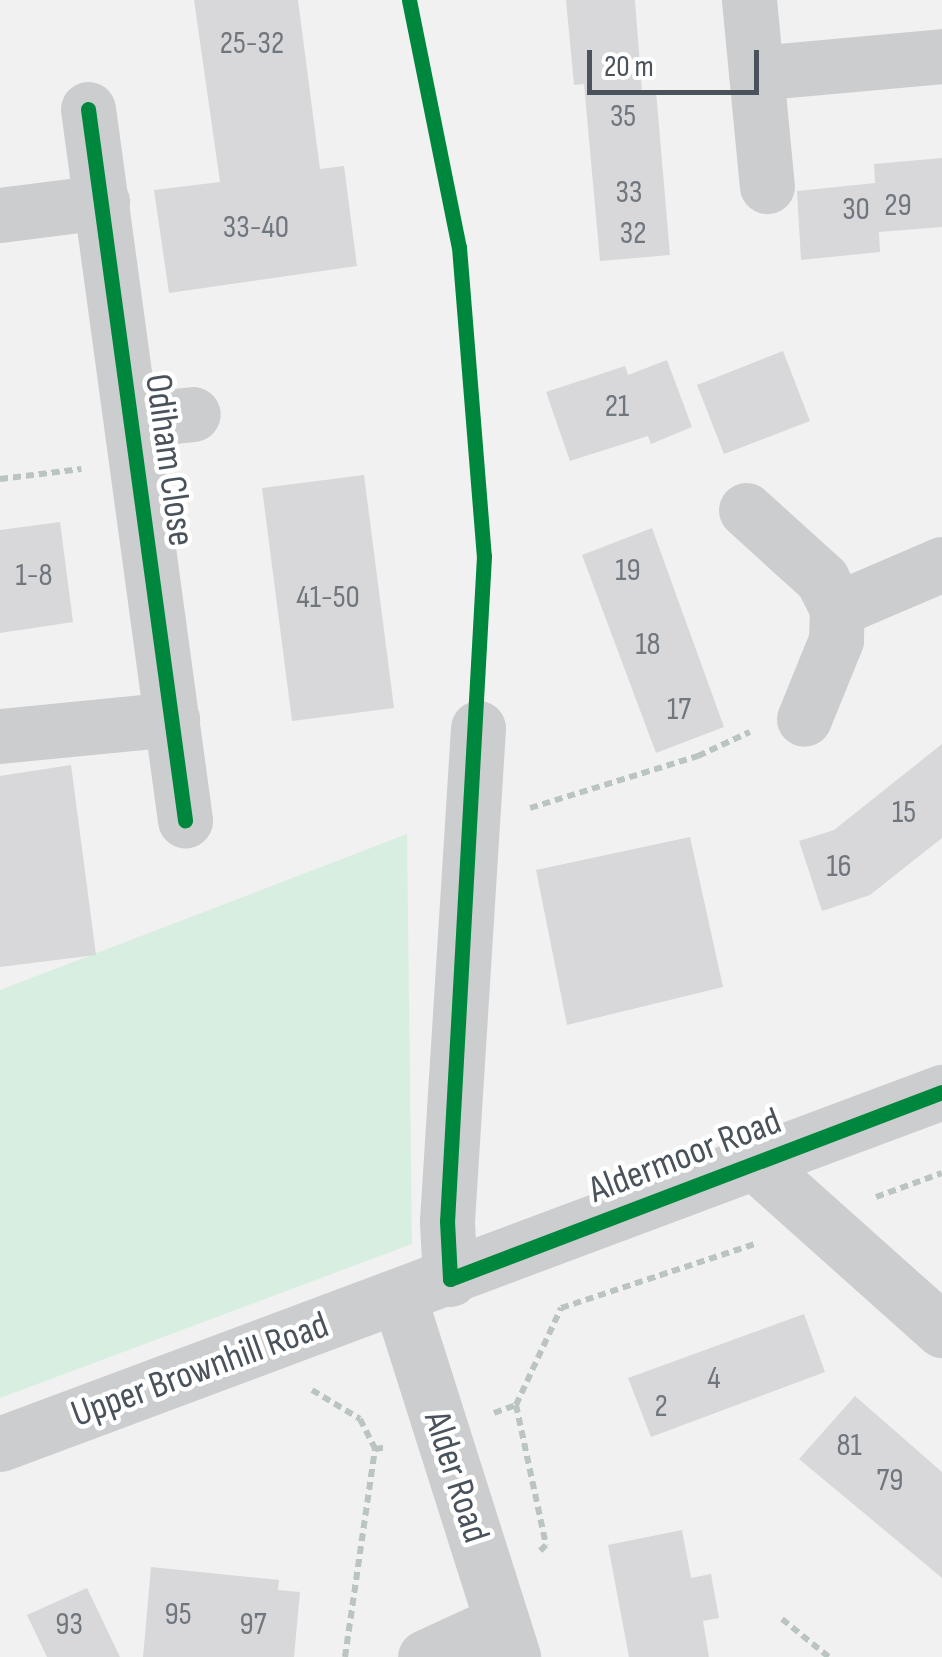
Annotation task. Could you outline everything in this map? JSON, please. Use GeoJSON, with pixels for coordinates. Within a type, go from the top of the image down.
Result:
{"type":"FeatureCollection","features":[{"type":"Feature","properties":{"kind":"street"},"geometry":{"type":"LineString","coordinates":[[749,0],[767,186]]}},
{"type":"Feature","properties":{"kind":"street"},"geometry":{"type":"LineString","coordinates":[[756,73],[942,56]]}},
{"type":"Feature","properties":{"kind":"street","name":"Odiham Close"},"geometry":{"type":"LineString","coordinates":[[88,109],[185,820]]}},
{"type":"Feature","properties":{"kind":"street"},"geometry":{"type":"LineString","coordinates":[[0,215],[102,202]]}},
{"type":"Feature","properties":{"kind":"street"},"geometry":{"type":"LineString","coordinates":[[134,441],[192,414]]}},
{"type":"Feature","properties":{"kind":"street"},"geometry":{"type":"LineString","coordinates":[[746,510],[822,579],[837,609],[836,640],[804,719]]}},
{"type":"Feature","properties":{"kind":"street"},"geometry":{"type":"LineString","coordinates":[[837,609],[942,564]]}},
{"type":"Feature","properties":{"kind":"street"},"geometry":{"type":"LineString","coordinates":[[0,736],[172,719]]}},
{"type":"Feature","properties":{"kind":"street","name":"Alder Road"},"geometry":{"type":"LineString","coordinates":[[478,728],[447,1221],[425,1288],[507,1640]]}},
{"type":"Feature","properties":{"kind":"street","name":"Aldermoor Road"},"geometry":{"type":"LineString","coordinates":[[425,1288],[942,1092]]}},
{"type":"Feature","properties":{"kind":"street"},"geometry":{"type":"LineString","coordinates":[[755,1164],[942,1330]]}},
{"type":"Feature","properties":{"kind":"street","name":"Upper Brownhill Road"},"geometry":{"type":"LineString","coordinates":[[0,1444],[425,1288]]}},
{"type":"Feature","properties":{"kind":"street"},"geometry":{"type":"LineString","coordinates":[[425,1657],[507,1640]]}},
{"type":"Feature","properties":{"kind":"path"},"geometry":{"type":"LineString","coordinates":[[0,479],[134,441]]}},
{"type":"Feature","properties":{"kind":"path"},"geometry":{"type":"LineString","coordinates":[[472,825],[698,756],[782,715],[804,719]]}},
{"type":"Feature","properties":{"kind":"path"},"geometry":{"type":"LineString","coordinates":[[345,1657],[375,1449]]}},
{"type":"Feature","properties":{"kind":"path"},"geometry":{"type":"LineString","coordinates":[[782,1619],[828,1657]]}},
{"type":"Feature","properties":{"kind":"green space"},"geometry":{"type":"Polygon","coordinates":[[[407,834],[412,1244],[0,1398],[0,990],[407,834]]]}},
{"type":"Feature","properties":{"kind":"building"},"geometry":{"type":"Polygon","coordinates":[[[194,0],[298,0],[320,169],[344,166],[357,266],[169,293],[154,190],[220,182],[194,0]]]}},
{"type":"Feature","properties":{"kind":"building"},"geometry":{"type":"Polygon","coordinates":[[[566,0],[635,0],[642,92],[656,91],[670,255],[600,261],[584,84],[574,85],[566,0]]]}},
{"type":"Feature","properties":{"kind":"building"},"geometry":{"type":"Polygon","coordinates":[[[942,158],[942,227],[879,232],[880,252],[801,260],[797,191],[875,183],[874,164],[942,158]]]}},
{"type":"Feature","properties":{"kind":"building"},"geometry":{"type":"Polygon","coordinates":[[[783,351],[810,421],[724,454],[697,385],[783,351]]]}},
{"type":"Feature","properties":{"kind":"building"},"geometry":{"type":"Polygon","coordinates":[[[667,360],[692,427],[651,444],[648,436],[570,461],[546,392],[625,366],[628,375],[667,360]]]}},
{"type":"Feature","properties":{"kind":"building"},"geometry":{"type":"Polygon","coordinates":[[[364,475],[394,708],[292,721],[262,488],[364,475]]]}},
{"type":"Feature","properties":{"kind":"building"},"geometry":{"type":"Polygon","coordinates":[[[60,522],[73,622],[0,633],[0,530],[60,522]]]}},
{"type":"Feature","properties":{"kind":"building"},"geometry":{"type":"Polygon","coordinates":[[[652,528],[724,727],[656,753],[582,555],[652,528]]]}},
{"type":"Feature","properties":{"kind":"building"},"geometry":{"type":"Polygon","coordinates":[[[942,744],[942,838],[870,895],[822,911],[799,841],[834,830],[942,744]]]}},
{"type":"Feature","properties":{"kind":"building"},"geometry":{"type":"Polygon","coordinates":[[[71,765],[96,955],[0,967],[0,776],[71,765]]]}},
{"type":"Feature","properties":{"kind":"building"},"geometry":{"type":"Polygon","coordinates":[[[690,837],[723,987],[567,1025],[536,870],[690,837]]]}},
{"type":"Feature","properties":{"kind":"building"},"geometry":{"type":"Polygon","coordinates":[[[804,1314],[825,1372],[651,1437],[628,1378],[804,1314]]]}},
{"type":"Feature","properties":{"kind":"building"},"geometry":{"type":"Polygon","coordinates":[[[855,1396],[942,1472],[942,1578],[799,1459],[855,1396]]]}},
{"type":"Feature","properties":{"kind":"building"},"geometry":{"type":"Polygon","coordinates":[[[682,1530],[691,1578],[711,1574],[719,1618],[703,1621],[709,1657],[629,1657],[608,1545],[682,1530]]]}},
{"type":"Feature","properties":{"kind":"building"},"geometry":{"type":"Polygon","coordinates":[[[151,1567],[279,1580],[278,1590],[300,1592],[294,1657],[143,1657],[151,1567]]]}},
{"type":"Feature","properties":{"kind":"building"},"geometry":{"type":"Polygon","coordinates":[[[87,1588],[120,1657],[47,1657],[27,1615],[87,1588]]]}},
{"type":"Feature","properties":{"kind":"cycle path"},"geometry":{"type":"LineString","coordinates":[[409,0],[459,247],[484,556],[447,1221],[450,1279],[942,1092]]}},
{"type":"Feature","properties":{"kind":"cycle path"},"geometry":{"type":"LineString","coordinates":[[88,109],[185,820]]}}]}
